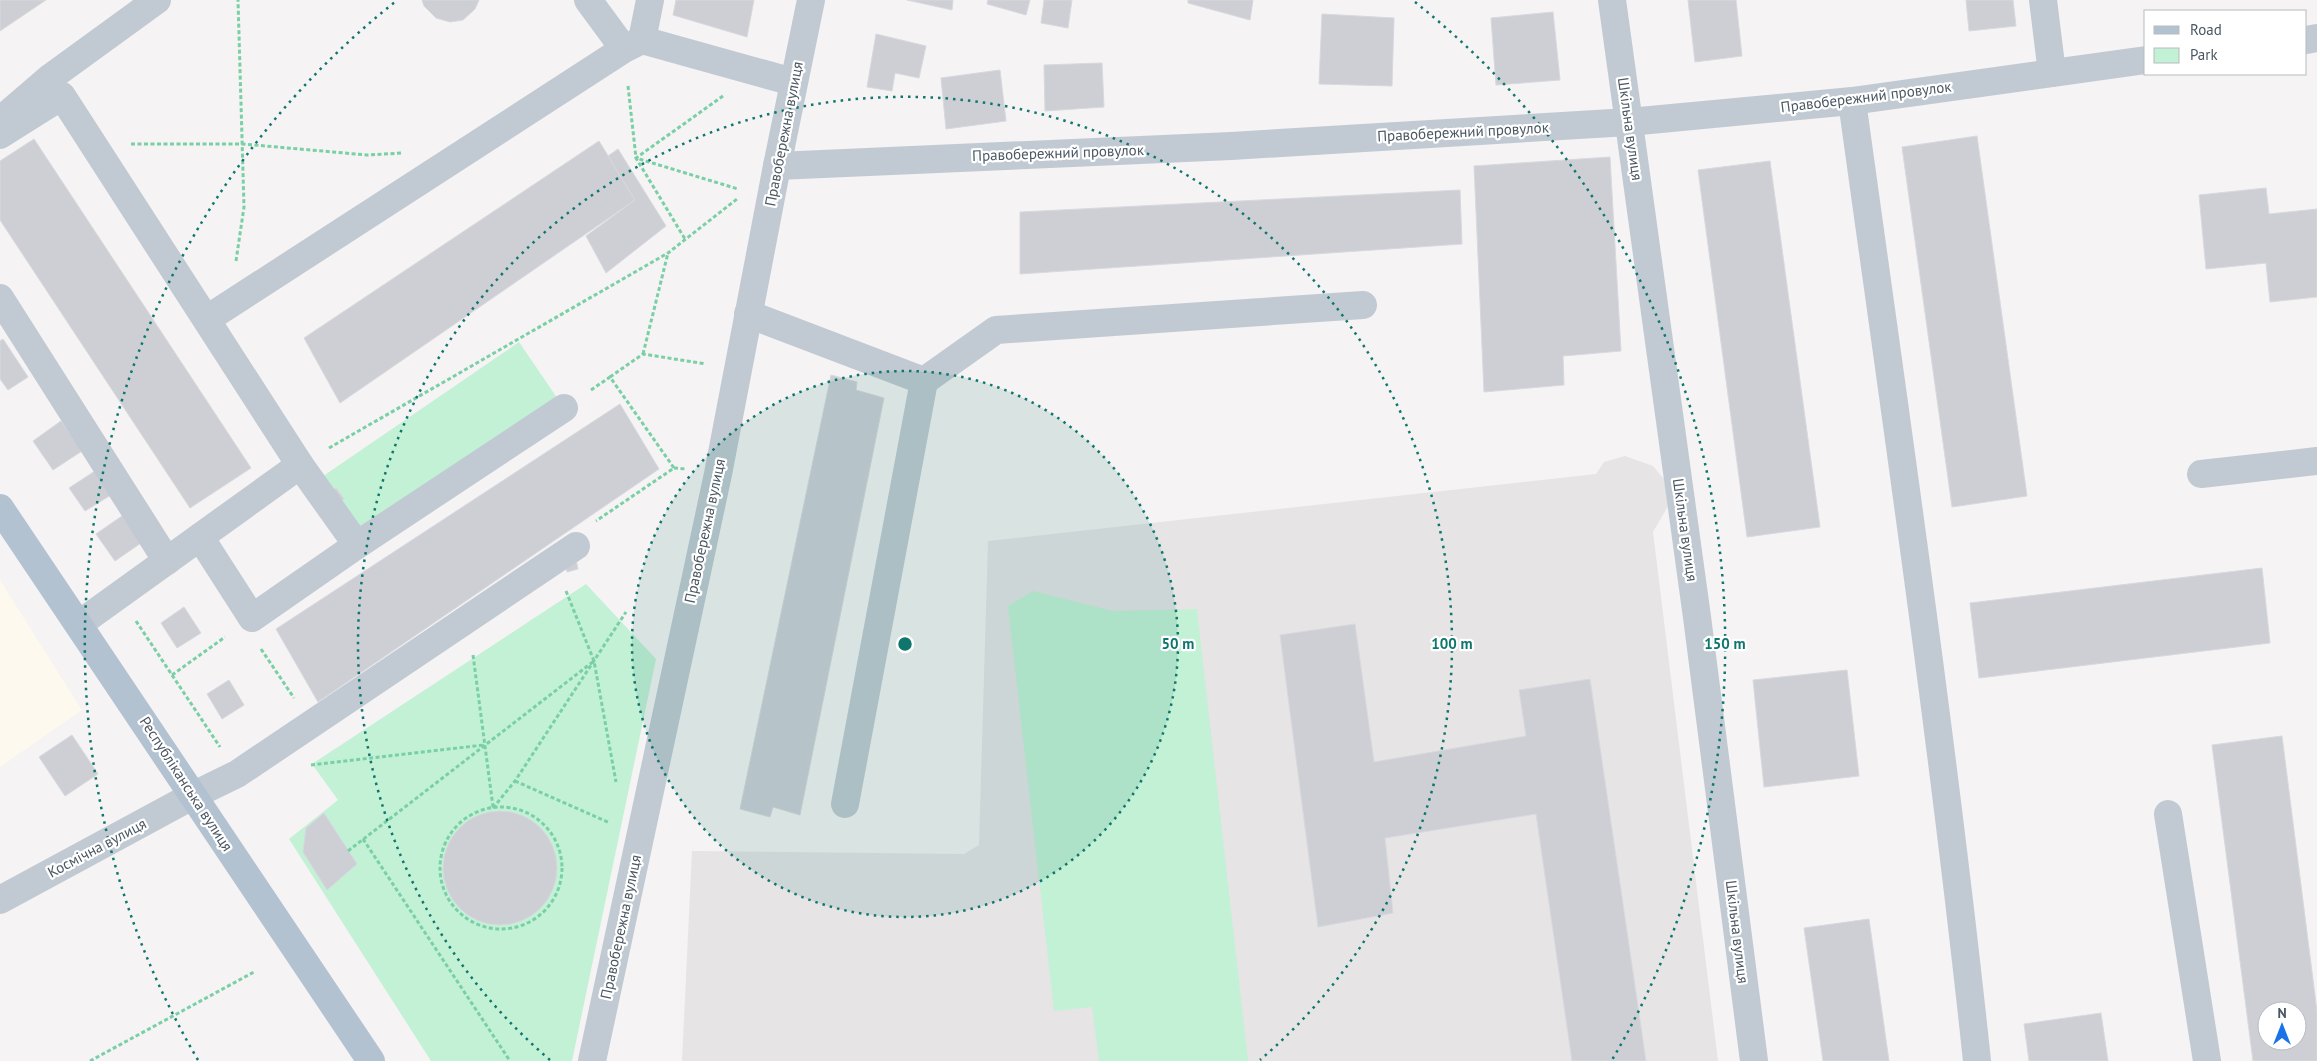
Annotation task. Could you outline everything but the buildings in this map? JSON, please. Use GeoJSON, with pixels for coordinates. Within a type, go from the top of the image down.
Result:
{"type":"FeatureCollection","features":[{"type":"Feature","properties":{"kind":"main road","name":"Республіканська вулиця"},"geometry":{"type":"LineString","coordinates":[[0,508],[371,1061]]}},
{"type":"Feature","properties":{"kind":"street"},"geometry":{"type":"LineString","coordinates":[[0,121],[51,77],[157,0]]}},
{"type":"Feature","properties":{"kind":"street"},"geometry":{"type":"LineString","coordinates":[[588,0],[633,45],[757,72],[793,82]]}},
{"type":"Feature","properties":{"kind":"street"},"geometry":{"type":"LineString","coordinates":[[218,312],[633,45],[650,0]]}},
{"type":"Feature","properties":{"kind":"street","name":"Правобережна вулиця"},"geometry":{"type":"LineString","coordinates":[[592,1061],[718,474],[793,82],[812,0]]}},
{"type":"Feature","properties":{"kind":"street","name":"Шкільна вулиця"},"geometry":{"type":"LineString","coordinates":[[1612,0],[1697,617],[1754,1061]]}},
{"type":"Feature","properties":{"kind":"street"},"geometry":{"type":"LineString","coordinates":[[2043,0],[2052,72]]}},
{"type":"Feature","properties":{"kind":"street","name":"Правобережний провулок"},"geometry":{"type":"LineString","coordinates":[[777,166],[1231,146],[1629,122],[1852,100],[2144,60]]}},
{"type":"Feature","properties":{"kind":"street"},"geometry":{"type":"LineString","coordinates":[[0,136],[62,96],[93,144],[218,312],[300,465],[357,545]]}},
{"type":"Feature","properties":{"kind":"street"},"geometry":{"type":"LineString","coordinates":[[1852,100],[1963,927],[1977,1061]]}},
{"type":"Feature","properties":{"kind":"street"},"geometry":{"type":"LineString","coordinates":[[0,298],[166,561]]}},
{"type":"Feature","properties":{"kind":"street"},"geometry":{"type":"LineString","coordinates":[[845,804],[924,381],[996,330],[1363,305]]}},
{"type":"Feature","properties":{"kind":"street"},"geometry":{"type":"LineString","coordinates":[[748,314],[924,381]]}},
{"type":"Feature","properties":{"kind":"street"},"geometry":{"type":"LineString","coordinates":[[200,537],[248,621],[357,545],[564,408]]}},
{"type":"Feature","properties":{"kind":"street"},"geometry":{"type":"LineString","coordinates":[[2201,474],[2317,461]]}},
{"type":"Feature","properties":{"kind":"street"},"geometry":{"type":"LineString","coordinates":[[79,624],[300,465]]}},
{"type":"Feature","properties":{"kind":"street","name":"Космічна вулиця"},"geometry":{"type":"LineString","coordinates":[[0,900],[194,795],[237,774],[576,546]]}},
{"type":"Feature","properties":{"kind":"street"},"geometry":{"type":"LineString","coordinates":[[2168,814],[2207,1061]]}},
{"type":"Feature","properties":{"kind":"path"},"geometry":{"type":"LineString","coordinates":[[218,312],[244,207],[238,0]]}},
{"type":"Feature","properties":{"kind":"path"},"geometry":{"type":"LineString","coordinates":[[633,45],[636,158],[685,238]]}},
{"type":"Feature","properties":{"kind":"path"},"geometry":{"type":"LineString","coordinates":[[636,158],[757,72]]}},
{"type":"Feature","properties":{"kind":"path"},"geometry":{"type":"LineString","coordinates":[[93,144],[243,144],[367,155],[405,152]]}},
{"type":"Feature","properties":{"kind":"path"},"geometry":{"type":"LineString","coordinates":[[636,158],[746,192],[777,166]]}},
{"type":"Feature","properties":{"kind":"path"},"geometry":{"type":"LineString","coordinates":[[300,465],[668,253],[739,198]]}},
{"type":"Feature","properties":{"kind":"path"},"geometry":{"type":"LineString","coordinates":[[610,377],[643,354],[668,253]]}},
{"type":"Feature","properties":{"kind":"path"},"geometry":{"type":"LineString","coordinates":[[643,354],[711,365]]}},
{"type":"Feature","properties":{"kind":"path"},"geometry":{"type":"LineString","coordinates":[[553,561],[594,661],[616,783]]}},
{"type":"Feature","properties":{"kind":"path"},"geometry":{"type":"LineString","coordinates":[[118,595],[237,774]]}},
{"type":"Feature","properties":{"kind":"path"},"geometry":{"type":"LineString","coordinates":[[493,808],[504,806],[527,812],[546,827],[559,848],[562,871],[556,894],[541,914],[520,926],[495,929],[472,922],[453,906],[441,885],[440,860],[446,838],[461,821],[481,810],[493,808],[515,781],[626,612]]}},
{"type":"Feature","properties":{"kind":"path"},"geometry":{"type":"LineString","coordinates":[[469,618],[493,808]]}},
{"type":"Feature","properties":{"kind":"path"},"geometry":{"type":"LineString","coordinates":[[172,675],[248,621],[312,724]]}},
{"type":"Feature","properties":{"kind":"path"},"geometry":{"type":"LineString","coordinates":[[348,851],[594,661]]}},
{"type":"Feature","properties":{"kind":"path"},"geometry":{"type":"LineString","coordinates":[[306,766],[484,745]]}},
{"type":"Feature","properties":{"kind":"path"},"geometry":{"type":"LineString","coordinates":[[515,781],[617,826]]}},
{"type":"Feature","properties":{"kind":"path"},"geometry":{"type":"LineString","coordinates":[[363,839],[510,1061]]}},
{"type":"Feature","properties":{"kind":"path"},"geometry":{"type":"LineString","coordinates":[[90,1061],[254,972]]}},
{"type":"Feature","properties":{"kind":"shaded area"},"geometry":{"type":"Polygon","coordinates":[[[1625,456],[1653,466],[1664,479],[1668,506],[1653,532],[1718,1061],[682,1061],[692,851],[964,854],[979,845],[988,541],[1596,474],[1604,462],[1625,456]]]}},
{"type":"Feature","properties":{"kind":"shaded area"},"geometry":{"type":"Polygon","coordinates":[[[0,580],[82,710],[0,767],[0,580]]]}},
{"type":"Feature","properties":{"kind":"green space"},"geometry":{"type":"Polygon","coordinates":[[[519,342],[564,408],[357,545],[313,483],[519,342]]]}},
{"type":"Feature","properties":{"kind":"green space"},"geometry":{"type":"Polygon","coordinates":[[[586,584],[656,659],[572,1061],[431,1061],[289,839],[338,800],[312,764],[586,584]]]}},
{"type":"Feature","properties":{"kind":"green space"},"geometry":{"type":"Polygon","coordinates":[[[1033,591],[1113,611],[1197,609],[1248,1061],[1099,1061],[1092,1007],[1054,1011],[1008,606],[1033,591]]]}}]}
